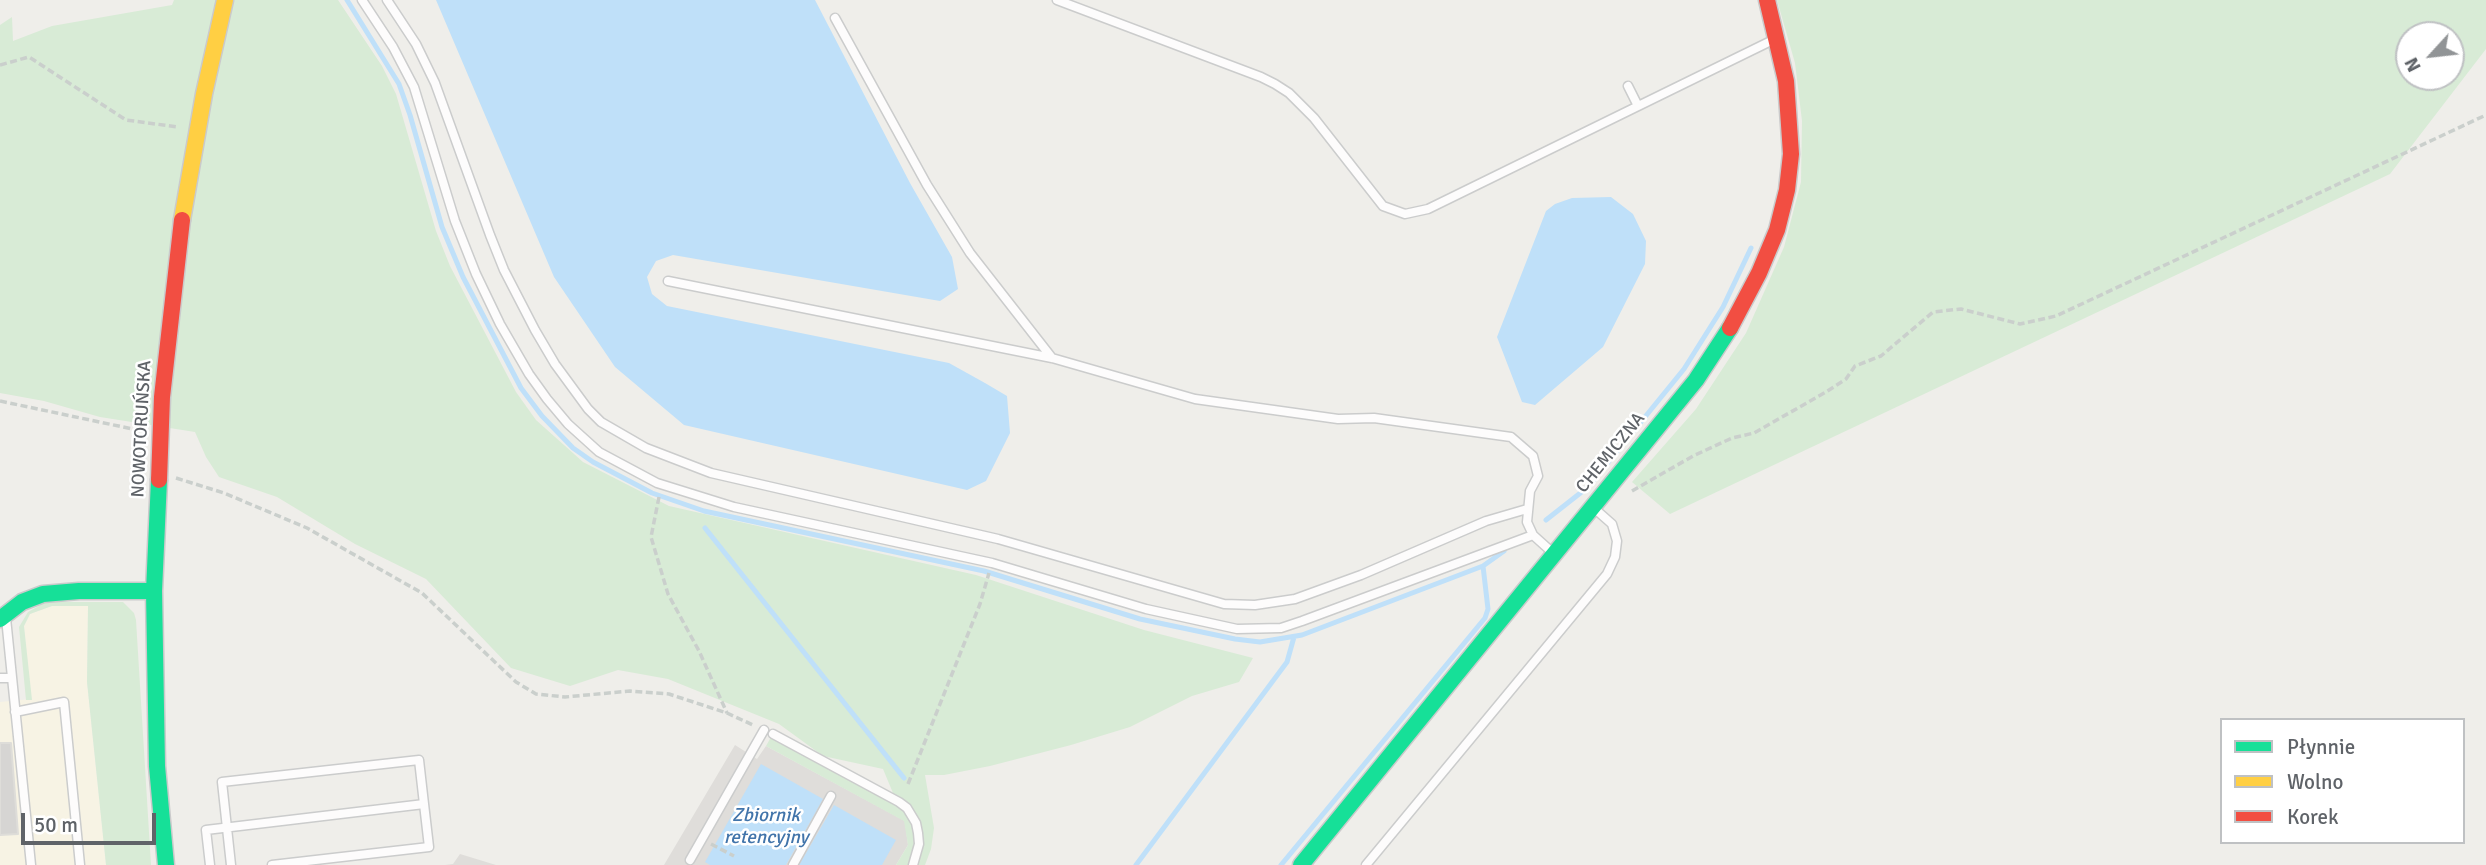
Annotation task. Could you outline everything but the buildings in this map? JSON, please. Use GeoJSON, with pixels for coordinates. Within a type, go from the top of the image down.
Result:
{"type":"FeatureCollection","features":[{"type":"Feature","properties":{"kind":"street","name":"NOWOTORUŃSKA"},"geometry":{"type":"LineString","coordinates":[[166,865],[157,752],[154,591],[159,435],[173,286],[197,129],[225,0]]}},
{"type":"Feature","properties":{"kind":"street","name":"CHEMICZNA"},"geometry":{"type":"LineString","coordinates":[[1301,865],[1696,380],[1718,349],[1759,273],[1777,230],[1787,190],[1791,154],[1790,111],[1778,38],[1767,0]]}},
{"type":"Feature","properties":{"kind":"street"},"geometry":{"type":"LineString","coordinates":[[3,617],[22,602],[43,594],[154,591]]}},
{"type":"Feature","properties":{"kind":"lane"},"geometry":{"type":"LineString","coordinates":[[362,0],[393,47],[414,87],[455,221],[476,274],[500,324],[529,374],[568,424],[599,452],[664,485],[734,507],[992,563],[1146,609],[1237,629],[1281,628],[1533,534]]}},
{"type":"Feature","properties":{"kind":"lane"},"geometry":{"type":"LineString","coordinates":[[387,0],[416,44],[435,83],[504,270],[555,364],[573,391],[601,422],[658,453],[711,473],[998,539],[1224,604],[1255,605],[1295,598],[1362,575],[1486,521],[1527,509]]}},
{"type":"Feature","properties":{"kind":"lane"},"geometry":{"type":"LineString","coordinates":[[1057,0],[1261,76],[1275,84],[1289,93],[1314,118],[1383,206],[1405,214],[1415,214],[1428,209],[1778,38]]}},
{"type":"Feature","properties":{"kind":"lane"},"geometry":{"type":"LineString","coordinates":[[835,18],[927,185],[963,242],[1052,358]]}},
{"type":"Feature","properties":{"kind":"lane"},"geometry":{"type":"LineString","coordinates":[[1628,86],[1639,106]]}},
{"type":"Feature","properties":{"kind":"lane"},"geometry":{"type":"LineString","coordinates":[[668,281],[1052,358],[1195,399],[1338,419],[1374,418],[1511,437],[1533,456],[1538,476],[1530,491],[1527,522],[1533,534],[1554,554]]}},
{"type":"Feature","properties":{"kind":"lane"},"geometry":{"type":"LineString","coordinates":[[1366,865],[1607,574],[1615,557],[1617,541],[1612,524],[1596,503]]}},
{"type":"Feature","properties":{"kind":"lane"},"geometry":{"type":"LineString","coordinates":[[3,617],[31,865]]}},
{"type":"Feature","properties":{"kind":"lane"},"geometry":{"type":"LineString","coordinates":[[0,678],[12,678]]}},
{"type":"Feature","properties":{"kind":"lane"},"geometry":{"type":"LineString","coordinates":[[15,712],[64,702],[80,865]]}},
{"type":"Feature","properties":{"kind":"lane"},"geometry":{"type":"LineString","coordinates":[[692,863],[702,839],[768,732],[907,808],[916,823],[918,833],[919,844],[913,865]]}},
{"type":"Feature","properties":{"kind":"lane"},"geometry":{"type":"LineString","coordinates":[[231,865],[222,782],[419,760],[429,847],[272,865]]}},
{"type":"Feature","properties":{"kind":"lane"},"geometry":{"type":"LineString","coordinates":[[793,865],[831,796]]}},
{"type":"Feature","properties":{"kind":"lane"},"geometry":{"type":"LineString","coordinates":[[210,865],[206,830],[424,804]]}},
{"type":"Feature","properties":{"kind":"path"},"geometry":{"type":"LineString","coordinates":[[0,65],[29,57],[126,120],[197,129]]}},
{"type":"Feature","properties":{"kind":"path"},"geometry":{"type":"LineString","coordinates":[[1596,503],[1635,491],[1693,456],[1732,438],[1754,433],[1836,386],[1846,379],[1855,366],[1881,356],[1933,312],[1961,309],[2020,324],[2056,316],[2486,115]]}},
{"type":"Feature","properties":{"kind":"path"},"geometry":{"type":"LineString","coordinates":[[0,401],[159,435]]}},
{"type":"Feature","properties":{"kind":"path"},"geometry":{"type":"LineString","coordinates":[[158,472],[224,493],[307,528],[422,593],[516,682],[536,694],[565,697],[630,691],[668,694],[727,713],[768,732]]}},
{"type":"Feature","properties":{"kind":"path"},"geometry":{"type":"LineString","coordinates":[[664,485],[658,499],[651,537],[668,594],[727,713]]}},
{"type":"Feature","properties":{"kind":"path"},"geometry":{"type":"LineString","coordinates":[[908,784],[980,604],[988,575]]}},
{"type":"Feature","properties":{"kind":"path"},"geometry":{"type":"LineString","coordinates":[[702,839],[734,856]]}},
{"type":"Feature","properties":{"kind":"shaded area"},"geometry":{"type":"Polygon","coordinates":[[[52,606],[88,606],[87,682],[106,865],[0,865],[0,702],[31,699],[24,626],[30,614],[52,606]]]}},
{"type":"Feature","properties":{"kind":"shaded area"},"geometry":{"type":"Polygon","coordinates":[[[735,745],[757,759],[766,746],[905,821],[908,845],[896,865],[664,865],[735,745]]]}},
{"type":"Feature","properties":{"kind":"shaded area"},"geometry":{"type":"Polygon","coordinates":[[[460,854],[496,865],[445,865],[453,864],[460,854]]]}},
{"type":"Feature","properties":{"kind":"green space"},"geometry":{"type":"Polygon","coordinates":[[[174,0],[338,0],[382,66],[396,94],[436,231],[450,266],[516,392],[536,420],[583,462],[669,506],[976,575],[1144,630],[1253,658],[1239,682],[1192,696],[1130,727],[1071,745],[990,766],[944,775],[925,775],[934,828],[931,849],[925,865],[896,865],[908,845],[904,821],[766,746],[771,737],[882,798],[889,799],[893,793],[883,769],[823,756],[779,724],[668,679],[618,670],[570,686],[511,668],[426,579],[355,544],[277,497],[219,477],[195,432],[100,417],[44,401],[0,393],[0,25],[12,17],[13,41],[52,26],[172,5],[174,0]]]}},
{"type":"Feature","properties":{"kind":"green space"},"geometry":{"type":"Polygon","coordinates":[[[1777,0],[2486,0],[2486,49],[2465,76],[2465,21],[2395,21],[2395,91],[2454,91],[2390,174],[1670,514],[1632,482],[1696,409],[1746,333],[1784,247],[1801,182],[1802,121],[1795,63],[1777,0]]]}},
{"type":"Feature","properties":{"kind":"green space"},"geometry":{"type":"Polygon","coordinates":[[[46,602],[123,602],[134,613],[151,865],[106,865],[87,682],[88,606],[52,606],[30,614],[24,626],[32,700],[26,700],[19,627],[28,612],[46,602]]]}},
{"type":"Feature","properties":{"kind":"water"},"geometry":{"type":"Polygon","coordinates":[[[436,0],[815,0],[910,183],[952,257],[958,289],[940,301],[673,255],[656,261],[647,277],[652,294],[667,306],[949,363],[985,383],[1007,396],[1010,433],[986,481],[967,490],[684,425],[615,367],[554,277],[436,0]]]}},
{"type":"Feature","properties":{"kind":"water"},"geometry":{"type":"Polygon","coordinates":[[[1611,197],[1633,214],[1646,241],[1645,264],[1603,347],[1535,405],[1522,402],[1497,337],[1546,211],[1555,204],[1572,198],[1611,197]]]}},
{"type":"Feature","properties":{"kind":"water","name":"Zbiornik retencyjny"},"geometry":{"type":"Polygon","coordinates":[[[761,764],[823,799],[786,865],[710,865],[705,862],[761,764]]]}},
{"type":"Feature","properties":{"kind":"water","name":"Zbiornik retencyjny"},"geometry":{"type":"Polygon","coordinates":[[[834,805],[896,840],[882,865],[799,865],[834,805]]]}},
{"type":"Feature","properties":{"kind":"waterway"},"geometry":{"type":"LineString","coordinates":[[347,0],[399,84],[442,227],[463,277],[521,388],[542,416],[573,448],[593,462],[652,493],[704,511],[984,571],[1140,619],[1260,642],[1302,635],[1483,566],[1504,551]]}},
{"type":"Feature","properties":{"kind":"waterway"},"geometry":{"type":"LineString","coordinates":[[1546,520],[1588,487],[1684,369],[1723,307],[1751,248]]}},
{"type":"Feature","properties":{"kind":"waterway"},"geometry":{"type":"LineString","coordinates":[[705,528],[904,778]]}},
{"type":"Feature","properties":{"kind":"waterway"},"geometry":{"type":"LineString","coordinates":[[1281,865],[1485,618],[1488,609],[1483,566]]}},
{"type":"Feature","properties":{"kind":"waterway"},"geometry":{"type":"LineString","coordinates":[[1136,865],[1287,662],[1294,637]]}},
{"type":"Feature","properties":{"kind":"traffic: fast"},"geometry":{"type":"LineString","coordinates":[[1301,865],[1696,380],[1730,328]]}},
{"type":"Feature","properties":{"kind":"traffic: fast"},"geometry":{"type":"LineString","coordinates":[[159,480],[154,591],[157,766],[166,865]]}},
{"type":"Feature","properties":{"kind":"traffic: fast"},"geometry":{"type":"LineString","coordinates":[[0,619],[22,602],[43,594],[154,591]]}},
{"type":"Feature","properties":{"kind":"traffic: slow"},"geometry":{"type":"LineString","coordinates":[[182,220],[204,94],[225,0]]}},
{"type":"Feature","properties":{"kind":"traffic: jam"},"geometry":{"type":"LineString","coordinates":[[1730,328],[1759,273],[1777,230],[1787,190],[1791,154],[1786,81],[1767,0]]}},
{"type":"Feature","properties":{"kind":"traffic: jam"},"geometry":{"type":"LineString","coordinates":[[159,480],[162,397],[182,220]]}}]}
